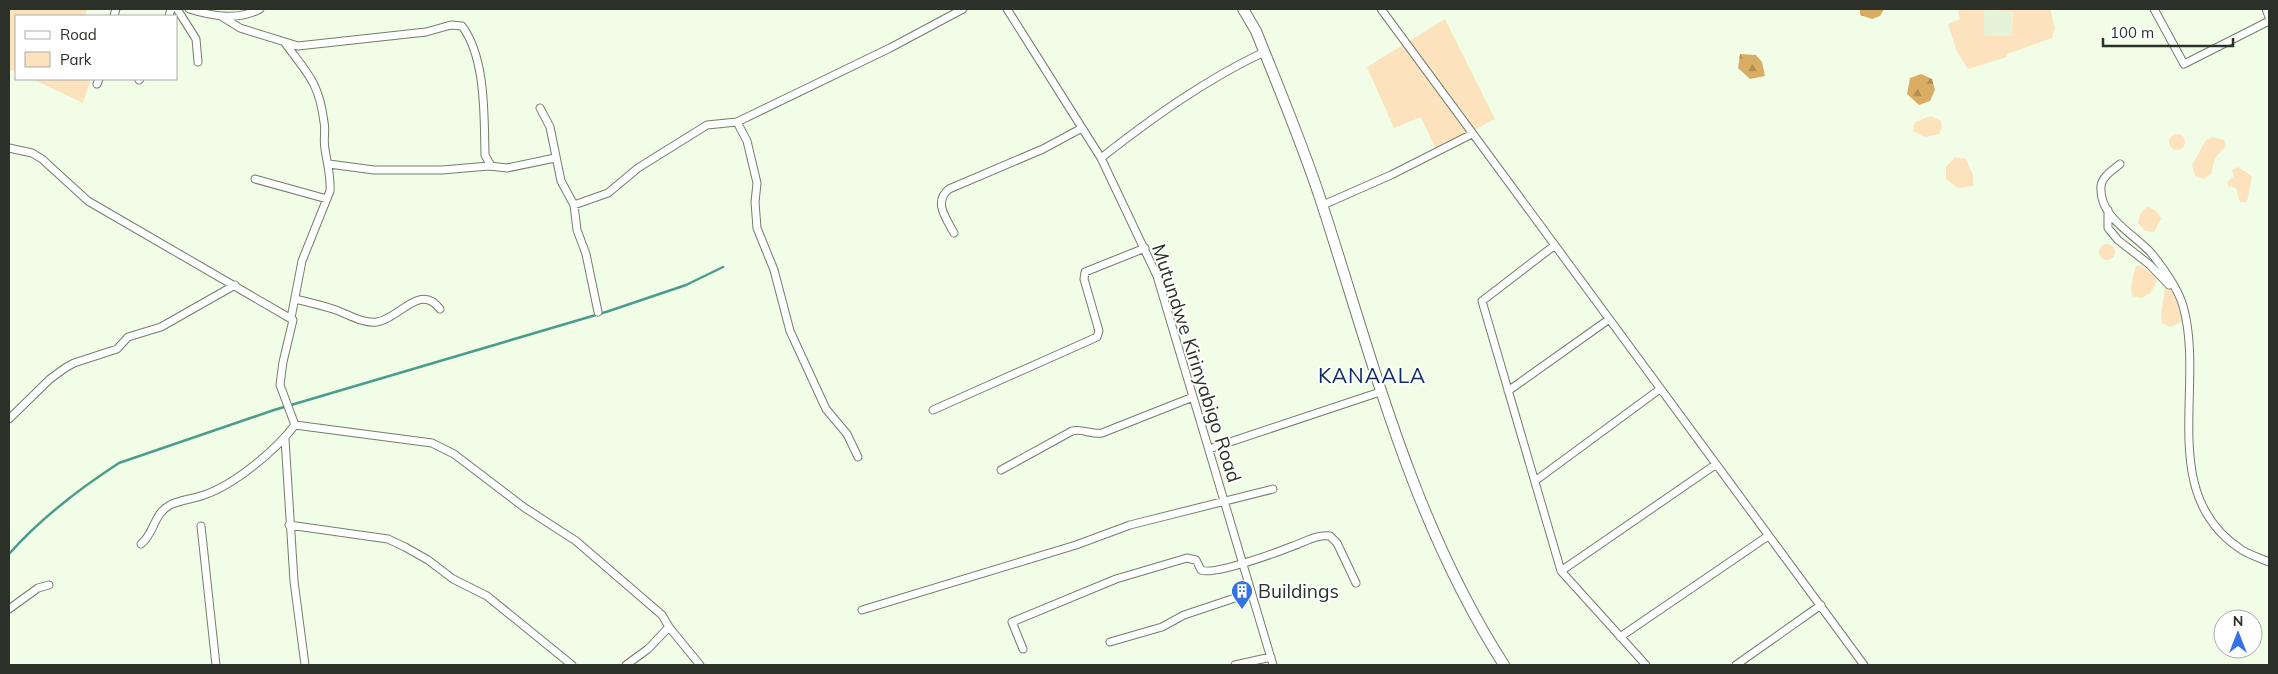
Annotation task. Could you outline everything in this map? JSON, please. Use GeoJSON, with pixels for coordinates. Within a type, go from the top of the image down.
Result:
{"type":"FeatureCollection","features":[{"type":"Feature","properties":{"kind":"street"},"geometry":{"type":"LineString","coordinates":[[177,9],[196,39],[198,62]]}},
{"type":"Feature","properties":{"kind":"street"},"geometry":{"type":"LineString","coordinates":[[189,9],[222,16],[249,14],[260,9]]}},
{"type":"Feature","properties":{"kind":"street"},"geometry":{"type":"LineString","coordinates":[[574,205],[608,193],[638,168],[707,125],[737,122],[882,52],[963,9]]}},
{"type":"Feature","properties":{"kind":"street","name":"Mutundwe Kirinyabigo Road"},"geometry":{"type":"LineString","coordinates":[[1007,9],[1101,158],[1157,276],[1273,665]]}},
{"type":"Feature","properties":{"kind":"street"},"geometry":{"type":"LineString","coordinates":[[1243,9],[1264,52],[1323,205],[1402,458],[1436,539],[1483,632],[1504,665]]}},
{"type":"Feature","properties":{"kind":"street"},"geometry":{"type":"LineString","coordinates":[[1381,9],[1556,245],[1608,320],[1864,665]]}},
{"type":"Feature","properties":{"kind":"street"},"geometry":{"type":"LineString","coordinates":[[2154,9],[2184,64],[2269,21]]}},
{"type":"Feature","properties":{"kind":"street"},"geometry":{"type":"LineString","coordinates":[[2266,9],[2269,17]]}},
{"type":"Feature","properties":{"kind":"street"},"geometry":{"type":"LineString","coordinates":[[222,16],[240,28],[298,46],[426,32],[451,25],[462,26],[472,42],[481,73],[484,155],[491,166]]}},
{"type":"Feature","properties":{"kind":"street"},"geometry":{"type":"LineString","coordinates":[[285,43],[308,72],[319,96],[324,123],[324,148],[329,164],[330,191],[302,261],[291,318]]}},
{"type":"Feature","properties":{"kind":"street"},"geometry":{"type":"LineString","coordinates":[[1101,158],[1146,123],[1194,91],[1235,66],[1264,52]]}},
{"type":"Feature","properties":{"kind":"street"},"geometry":{"type":"LineString","coordinates":[[540,108],[550,128],[561,181],[574,205],[577,230],[586,254],[598,312]]}},
{"type":"Feature","properties":{"kind":"street"},"geometry":{"type":"LineString","coordinates":[[737,122],[747,141],[757,183],[755,202],[757,228],[774,270],[790,330],[826,409],[847,434],[858,457]]}},
{"type":"Feature","properties":{"kind":"street"},"geometry":{"type":"LineString","coordinates":[[954,233],[940,206],[943,194],[949,189],[1043,149],[1082,128]]}},
{"type":"Feature","properties":{"kind":"street"},"geometry":{"type":"LineString","coordinates":[[1323,205],[1472,134]]}},
{"type":"Feature","properties":{"kind":"street"},"geometry":{"type":"LineString","coordinates":[[9,148],[23,149],[37,156],[88,201],[294,320],[283,362],[280,385],[295,425]]}},
{"type":"Feature","properties":{"kind":"street"},"geometry":{"type":"LineString","coordinates":[[329,164],[374,170],[442,170],[491,166],[508,168],[555,158]]}},
{"type":"Feature","properties":{"kind":"street"},"geometry":{"type":"LineString","coordinates":[[2120,164],[2103,179],[2100,186],[2108,210],[2108,228],[2118,240],[2150,265],[2180,298]]}},
{"type":"Feature","properties":{"kind":"street"},"geometry":{"type":"LineString","coordinates":[[255,179],[326,199]]}},
{"type":"Feature","properties":{"kind":"street"},"geometry":{"type":"LineString","coordinates":[[2108,210],[2119,224],[2151,253],[2180,298],[2188,328],[2188,412],[2191,474],[2196,492],[2210,520],[2220,531],[2241,550],[2269,562]]}},
{"type":"Feature","properties":{"kind":"street"},"geometry":{"type":"LineString","coordinates":[[1556,245],[1482,301],[1561,570],[1646,665]]}},
{"type":"Feature","properties":{"kind":"street"},"geometry":{"type":"LineString","coordinates":[[933,410],[1097,337],[1099,331],[1084,278],[1085,272],[1145,248]]}},
{"type":"Feature","properties":{"kind":"street"},"geometry":{"type":"LineString","coordinates":[[9,419],[50,379],[74,363],[117,349],[128,337],[161,327],[235,286]]}},
{"type":"Feature","properties":{"kind":"street"},"geometry":{"type":"LineString","coordinates":[[295,299],[368,322],[385,320],[417,301],[426,298],[432,300],[440,309]]}},
{"type":"Feature","properties":{"kind":"street"},"geometry":{"type":"LineString","coordinates":[[1508,391],[1608,320]]}},
{"type":"Feature","properties":{"kind":"street"},"geometry":{"type":"LineString","coordinates":[[1535,481],[1660,390]]}},
{"type":"Feature","properties":{"kind":"street"},"geometry":{"type":"LineString","coordinates":[[1209,450],[1380,392]]}},
{"type":"Feature","properties":{"kind":"street"},"geometry":{"type":"LineString","coordinates":[[1000,470],[1072,431],[1079,429],[1093,434],[1102,433],[1193,397]]}},
{"type":"Feature","properties":{"kind":"street"},"geometry":{"type":"LineString","coordinates":[[141,544],[152,533],[159,514],[170,505],[204,495],[232,481],[284,439],[295,425]]}},
{"type":"Feature","properties":{"kind":"street"},"geometry":{"type":"LineString","coordinates":[[295,425],[419,439],[454,454],[525,508],[576,541],[662,615],[669,627],[700,665]]}},
{"type":"Feature","properties":{"kind":"street"},"geometry":{"type":"LineString","coordinates":[[284,439],[289,525],[300,641],[305,665]]}},
{"type":"Feature","properties":{"kind":"street"},"geometry":{"type":"LineString","coordinates":[[1561,570],[1715,465]]}},
{"type":"Feature","properties":{"kind":"street"},"geometry":{"type":"LineString","coordinates":[[862,610],[1076,545],[1130,525],[1273,489]]}},
{"type":"Feature","properties":{"kind":"street"},"geometry":{"type":"LineString","coordinates":[[289,525],[381,537],[405,547],[428,560],[453,579],[487,596],[572,665]]}},
{"type":"Feature","properties":{"kind":"street"},"geometry":{"type":"LineString","coordinates":[[201,526],[216,665]]}},
{"type":"Feature","properties":{"kind":"street"},"geometry":{"type":"LineString","coordinates":[[1023,649],[1012,622],[1083,591],[1124,576],[1187,558],[1196,560],[1204,572],[1243,563],[1313,538],[1330,536],[1337,543],[1356,583]]}},
{"type":"Feature","properties":{"kind":"street"},"geometry":{"type":"LineString","coordinates":[[1620,637],[1768,536]]}},
{"type":"Feature","properties":{"kind":"street"},"geometry":{"type":"LineString","coordinates":[[9,609],[38,588],[48,585]]}},
{"type":"Feature","properties":{"kind":"street"},"geometry":{"type":"LineString","coordinates":[[1110,642],[1162,628],[1184,615],[1250,593]]}},
{"type":"Feature","properties":{"kind":"street"},"geometry":{"type":"LineString","coordinates":[[1736,665],[1821,605]]}},
{"type":"Feature","properties":{"kind":"street"},"geometry":{"type":"LineString","coordinates":[[626,665],[648,649],[669,627]]}},
{"type":"Feature","properties":{"kind":"street"},"geometry":{"type":"LineString","coordinates":[[1234,665],[1271,657]]}},
{"type":"Feature","properties":{"kind":"shaded area"},"geometry":{"type":"Polygon","coordinates":[[[1984,10],[2013,11],[2012,36],[1984,35],[1984,10]]]}},
{"type":"Feature","properties":{"kind":"green space"},"geometry":{"type":"Polygon","coordinates":[[[9,9],[87,9],[85,15],[15,15],[15,72],[9,69],[9,9]]]}},
{"type":"Feature","properties":{"kind":"green space"},"geometry":{"type":"Polygon","coordinates":[[[1860,9],[1884,9],[1880,16],[1872,19],[1860,15],[1860,9]]]}},
{"type":"Feature","properties":{"kind":"green space"},"geometry":{"type":"Polygon","coordinates":[[[1958,9],[2050,9],[2055,28],[2052,38],[2007,54],[2007,57],[1968,69],[1957,52],[1948,24],[1960,19],[1958,9]],[[1984,10],[1984,35],[2012,36],[2013,11],[1984,10]]]}},
{"type":"Feature","properties":{"kind":"green space"},"geometry":{"type":"Polygon","coordinates":[[[1445,19],[1495,119],[1436,150],[1421,117],[1394,128],[1367,67],[1445,19]]]}},
{"type":"Feature","properties":{"kind":"green space"},"geometry":{"type":"Polygon","coordinates":[[[1740,54],[1756,55],[1762,62],[1765,76],[1750,79],[1738,68],[1740,54]]]}},
{"type":"Feature","properties":{"kind":"green space"},"geometry":{"type":"Polygon","coordinates":[[[1921,74],[1932,79],[1935,90],[1930,101],[1919,105],[1907,94],[1910,78],[1921,74]]]}},
{"type":"Feature","properties":{"kind":"green space"},"geometry":{"type":"Polygon","coordinates":[[[34,80],[91,80],[83,103],[34,80]]]}},
{"type":"Feature","properties":{"kind":"green space"},"geometry":{"type":"Polygon","coordinates":[[[1931,116],[1941,121],[1942,127],[1939,134],[1925,137],[1913,131],[1915,122],[1931,116]]]}},
{"type":"Feature","properties":{"kind":"green space"},"geometry":{"type":"Polygon","coordinates":[[[2174,134],[2180,134],[2185,139],[2183,148],[2174,150],[2169,145],[2169,139],[2174,134]]]}},
{"type":"Feature","properties":{"kind":"green space"},"geometry":{"type":"Polygon","coordinates":[[[2212,137],[2224,140],[2226,146],[2215,158],[2211,174],[2204,179],[2195,176],[2192,165],[2206,140],[2212,137]]]}},
{"type":"Feature","properties":{"kind":"green space"},"geometry":{"type":"Polygon","coordinates":[[[1955,157],[1966,159],[1973,175],[1973,186],[1958,188],[1946,179],[1946,167],[1955,157]]]}},
{"type":"Feature","properties":{"kind":"green space"},"geometry":{"type":"Polygon","coordinates":[[[2238,167],[2252,176],[2247,202],[2240,202],[2236,188],[2228,186],[2227,182],[2234,176],[2232,170],[2238,167]]]}},
{"type":"Feature","properties":{"kind":"green space"},"geometry":{"type":"Polygon","coordinates":[[[2147,207],[2156,211],[2161,219],[2154,232],[2145,231],[2138,223],[2140,214],[2147,207]]]}},
{"type":"Feature","properties":{"kind":"green space"},"geometry":{"type":"Polygon","coordinates":[[[2104,244],[2110,244],[2115,249],[2113,258],[2104,260],[2099,255],[2099,249],[2104,244]]]}},
{"type":"Feature","properties":{"kind":"green space"},"geometry":{"type":"Polygon","coordinates":[[[2140,265],[2153,274],[2157,282],[2150,293],[2142,298],[2132,296],[2131,292],[2136,266],[2140,265]]]}},
{"type":"Feature","properties":{"kind":"green space"},"geometry":{"type":"Polygon","coordinates":[[[2167,286],[2177,297],[2184,321],[2170,327],[2162,323],[2161,315],[2165,288],[2167,286]]]}},
{"type":"Feature","properties":{"kind":"waterway"},"geometry":{"type":"LineString","coordinates":[[9,554],[61,505],[119,463],[274,410],[606,312],[686,285],[723,267]]}},
{"type":"Feature","properties":{"kind":"place","name":"Buildings"},"geometry":{"type":"Point","coordinates":[1242,610]}},
{"type":"Feature","properties":{"kind":"district","name":"KANAALA"},"geometry":{"type":"Point","coordinates":[1372,375]}}]}
